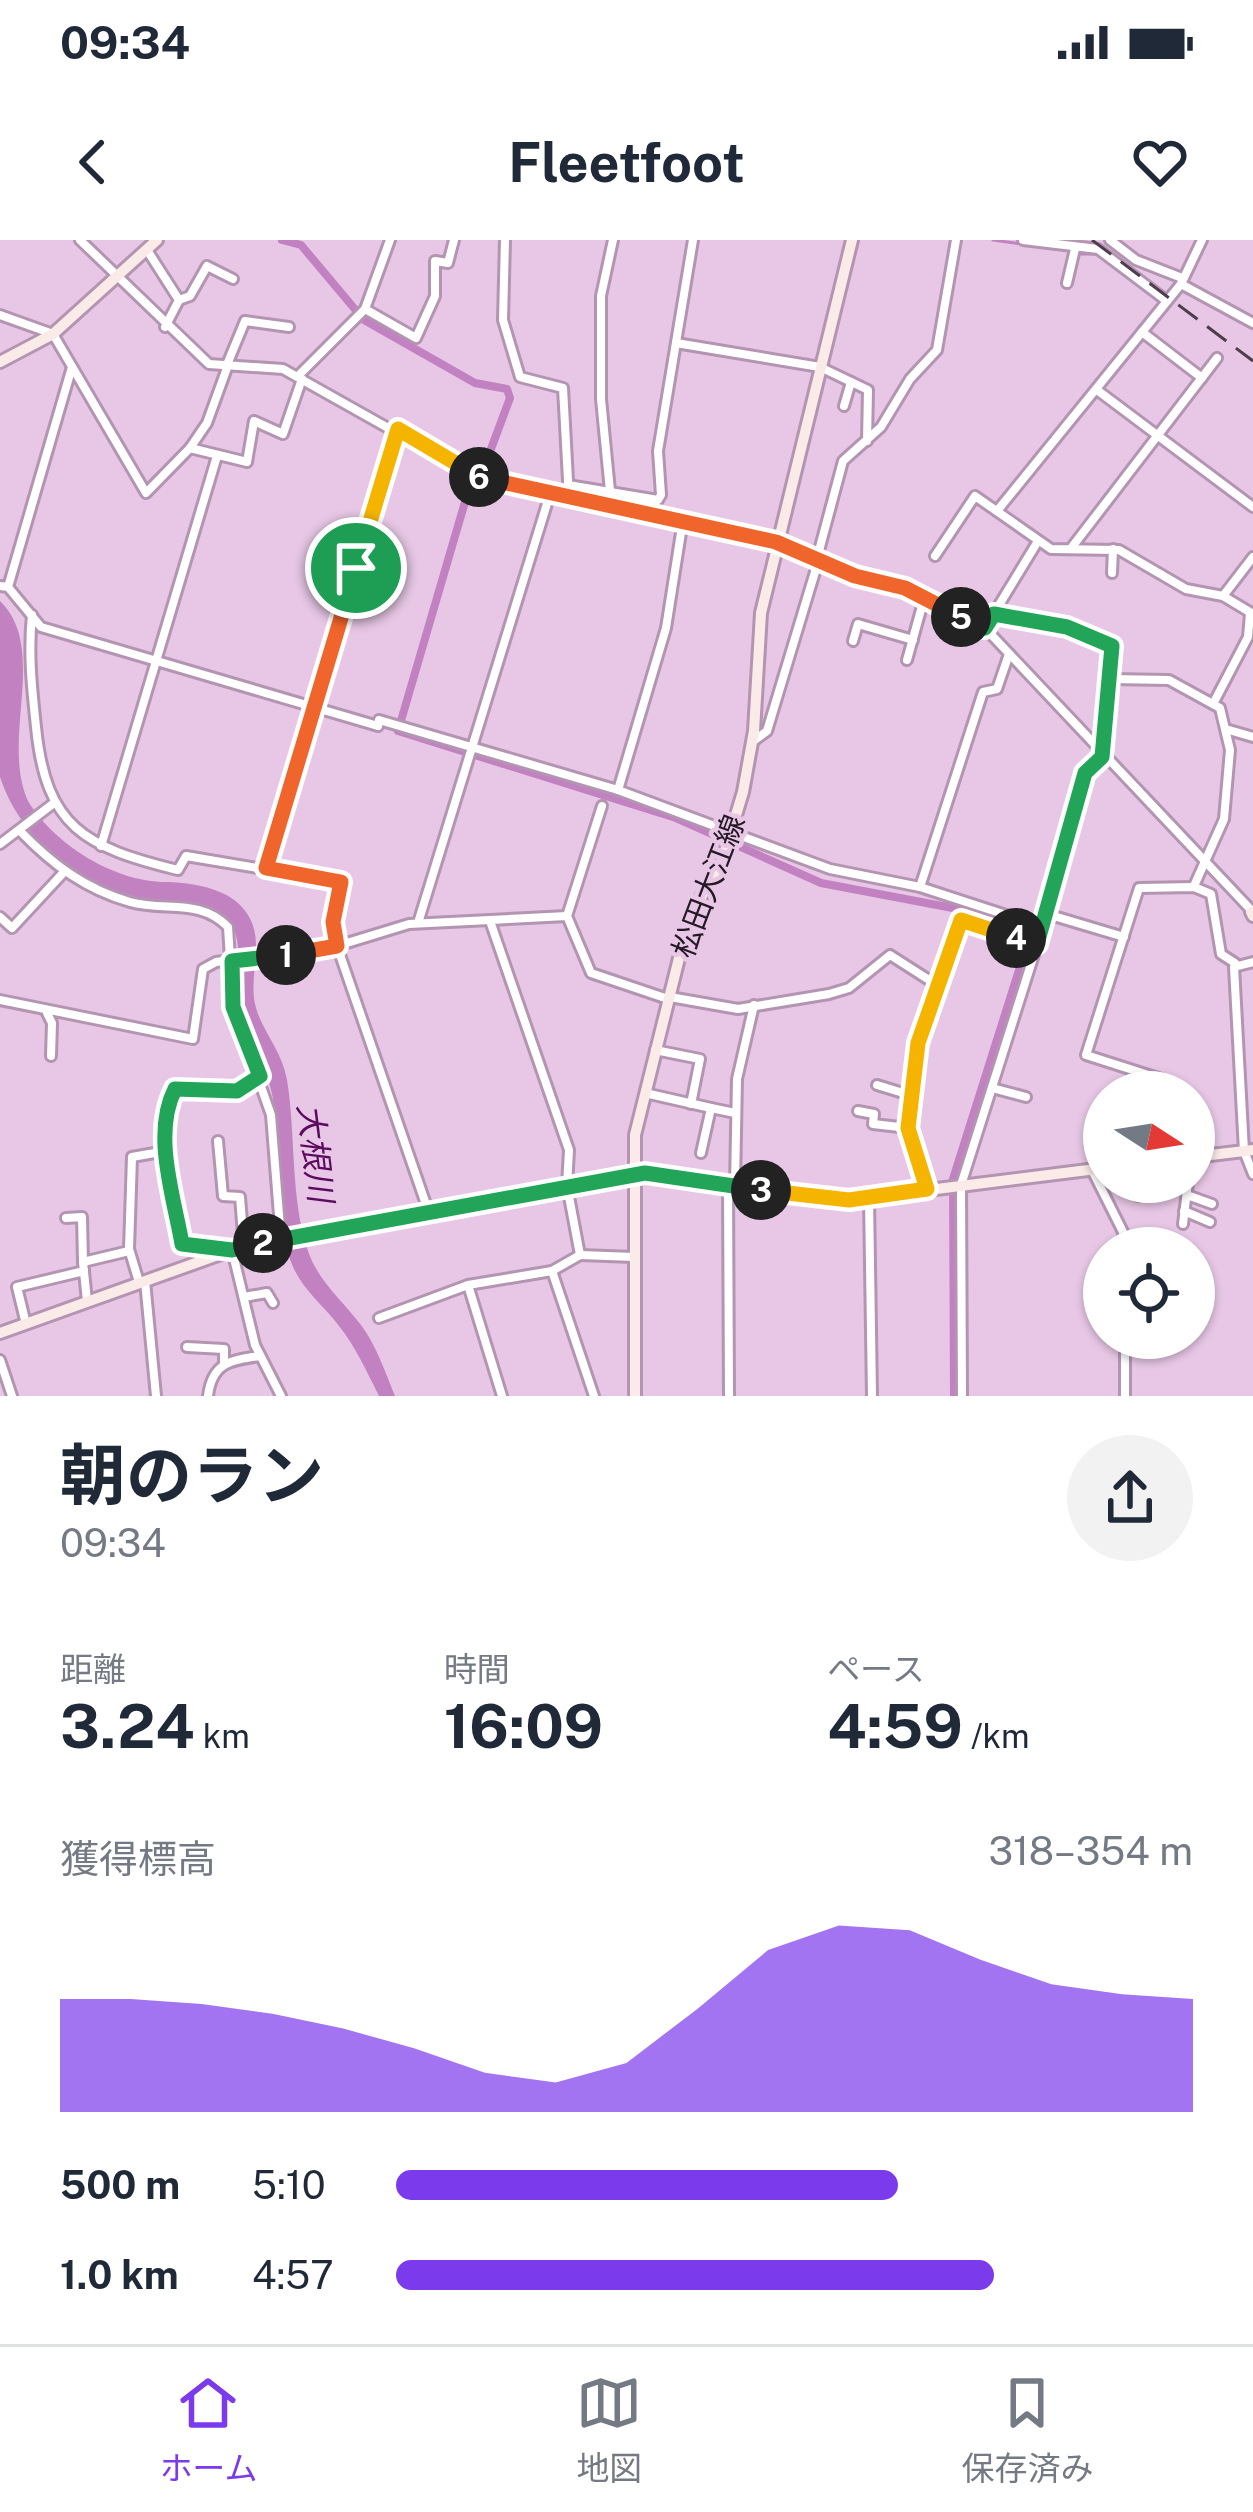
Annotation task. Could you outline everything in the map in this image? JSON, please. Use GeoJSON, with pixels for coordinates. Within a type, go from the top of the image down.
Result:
{"type":"FeatureCollection","features":[{"type":"Feature","properties":{"kind":"main road","name":"松田大江線"},"geometry":{"type":"LineString","coordinates":[[635,1396],[635,1135],[689,918],[730,836],[752,742],[761,614],[852,240]]}},
{"type":"Feature","properties":{"kind":"main road"},"geometry":{"type":"LineString","coordinates":[[0,362],[53,334],[152,243]]}},
{"type":"Feature","properties":{"kind":"main road"},"geometry":{"type":"LineString","coordinates":[[1215,1154],[1249,1150]]}},
{"type":"Feature","properties":{"kind":"main road"},"geometry":{"type":"LineString","coordinates":[[0,1333],[238,1248],[634,1175],[816,1200],[869,1198],[1083,1171]]}},
{"type":"Feature","properties":{"kind":"street"},"geometry":{"type":"LineString","coordinates":[[80,240],[195,357],[226,368],[268,365],[300,377],[470,469],[486,483],[776,542],[817,562],[889,582],[985,628],[1252,913]]}},
{"type":"Feature","properties":{"kind":"street"},"geometry":{"type":"LineString","coordinates":[[190,448],[247,462],[254,422],[283,434],[300,377],[365,309],[390,240]]}},
{"type":"Feature","properties":{"kind":"street"},"geometry":{"type":"LineString","coordinates":[[365,309],[416,338],[435,296],[435,262],[448,263],[454,240]]}},
{"type":"Feature","properties":{"kind":"street"},"geometry":{"type":"LineString","coordinates":[[505,240],[503,320],[520,377],[563,388],[569,499]]}},
{"type":"Feature","properties":{"kind":"street"},"geometry":{"type":"LineString","coordinates":[[610,490],[601,399],[601,296],[613,240]]}},
{"type":"Feature","properties":{"kind":"street"},"geometry":{"type":"LineString","coordinates":[[568,485],[658,500],[661,495],[658,451],[693,240]]}},
{"type":"Feature","properties":{"kind":"street"},"geometry":{"type":"LineString","coordinates":[[752,742],[766,731],[843,461],[867,441],[920,365],[937,350],[956,240]]}},
{"type":"Feature","properties":{"kind":"street"},"geometry":{"type":"LineString","coordinates":[[1023,240],[1098,249],[1167,301]]}},
{"type":"Feature","properties":{"kind":"street"},"geometry":{"type":"LineString","coordinates":[[1110,240],[1136,260],[1253,323]]}},
{"type":"Feature","properties":{"kind":"street"},"geometry":{"type":"LineString","coordinates":[[997,512],[1167,301],[1202,240]]}},
{"type":"Feature","properties":{"kind":"street"},"geometry":{"type":"LineString","coordinates":[[152,243],[179,300]]}},
{"type":"Feature","properties":{"kind":"street"},"geometry":{"type":"LineString","coordinates":[[1067,283],[1075,249]]}},
{"type":"Feature","properties":{"kind":"street"},"geometry":{"type":"LineString","coordinates":[[165,327],[179,300],[190,296],[207,266],[233,278]]}},
{"type":"Feature","properties":{"kind":"street"},"geometry":{"type":"LineString","coordinates":[[0,315],[53,334],[146,493],[190,448],[207,423],[245,321],[289,327]]}},
{"type":"Feature","properties":{"kind":"street"},"geometry":{"type":"LineString","coordinates":[[1142,332],[1202,378]]}},
{"type":"Feature","properties":{"kind":"street"},"geometry":{"type":"LineString","coordinates":[[676,343],[820,367],[868,390],[867,441]]}},
{"type":"Feature","properties":{"kind":"street"},"geometry":{"type":"LineString","coordinates":[[1072,548],[1217,358]]}},
{"type":"Feature","properties":{"kind":"street"},"geometry":{"type":"LineString","coordinates":[[72,366],[4,586],[41,627],[377,726],[385,721],[470,750],[618,790],[730,836],[830,869],[920,887],[1042,927]]}},
{"type":"Feature","properties":{"kind":"street"},"geometry":{"type":"LineString","coordinates":[[844,406],[851,382]]}},
{"type":"Feature","properties":{"kind":"street"},"geometry":{"type":"LineString","coordinates":[[1097,390],[1253,508]]}},
{"type":"Feature","properties":{"kind":"street"},"geometry":{"type":"LineString","coordinates":[[266,868],[398,429]]}},
{"type":"Feature","properties":{"kind":"street"},"geometry":{"type":"LineString","coordinates":[[101,847],[217,456]]}},
{"type":"Feature","properties":{"kind":"street"},"geometry":{"type":"LineString","coordinates":[[418,923],[550,494]]}},
{"type":"Feature","properties":{"kind":"street"},"geometry":{"type":"LineString","coordinates":[[935,556],[975,496],[1051,549],[1113,549],[1186,589],[1223,596],[1252,613],[1248,637],[1214,704]]}},
{"type":"Feature","properties":{"kind":"street"},"geometry":{"type":"LineString","coordinates":[[618,790],[666,628],[683,520]]}},
{"type":"Feature","properties":{"kind":"street"},"geometry":{"type":"LineString","coordinates":[[985,628],[1038,542]]}},
{"type":"Feature","properties":{"kind":"street"},"geometry":{"type":"LineString","coordinates":[[1112,573],[1113,549]]}},
{"type":"Feature","properties":{"kind":"street"},"geometry":{"type":"LineString","coordinates":[[1223,596],[1253,556]]}},
{"type":"Feature","properties":{"kind":"street"},"geometry":{"type":"LineString","coordinates":[[907,660],[924,599]]}},
{"type":"Feature","properties":{"kind":"street"},"geometry":{"type":"LineString","coordinates":[[32,614],[37,735],[54,803],[78,832],[101,847],[178,870],[186,856],[341,882],[333,922],[337,946],[430,1214]]}},
{"type":"Feature","properties":{"kind":"street"},"geometry":{"type":"LineString","coordinates":[[962,1396],[960,1185],[1047,914],[1085,773],[1101,755],[1110,679],[1111,640],[994,614]]}},
{"type":"Feature","properties":{"kind":"street"},"geometry":{"type":"LineString","coordinates":[[853,641],[859,624],[913,640]]}},
{"type":"Feature","properties":{"kind":"street"},"geometry":{"type":"LineString","coordinates":[[920,887],[983,692],[998,689],[1009,654]]}},
{"type":"Feature","properties":{"kind":"street"},"geometry":{"type":"LineString","coordinates":[[1110,679],[1169,680],[1214,704],[1229,730],[1224,819],[1194,887]]}},
{"type":"Feature","properties":{"kind":"street"},"geometry":{"type":"LineString","coordinates":[[1229,730],[1253,737]]}},
{"type":"Feature","properties":{"kind":"street"},"geometry":{"type":"LineString","coordinates":[[0,844],[54,803]]}},
{"type":"Feature","properties":{"kind":"street"},"geometry":{"type":"LineString","coordinates":[[602,806],[567,916],[591,973],[668,998],[738,1009],[849,988],[890,955],[940,987]]}},
{"type":"Feature","properties":{"kind":"street"},"geometry":{"type":"LineString","coordinates":[[20,831],[64,872],[128,902],[196,908],[217,916],[228,927],[236,1022],[271,1114],[281,1240]]}},
{"type":"Feature","properties":{"kind":"street"},"geometry":{"type":"LineString","coordinates":[[0,917],[12,928],[64,872]]}},
{"type":"Feature","properties":{"kind":"street"},"geometry":{"type":"LineString","coordinates":[[1136,1071],[1086,1055],[1142,885],[1194,887],[1214,898],[1221,954],[1235,963],[1253,962]]}},
{"type":"Feature","properties":{"kind":"street"},"geometry":{"type":"LineString","coordinates":[[1047,914],[1124,937]]}},
{"type":"Feature","properties":{"kind":"street"},"geometry":{"type":"LineString","coordinates":[[0,1000],[193,1039],[203,969],[337,946],[418,923],[567,916]]}},
{"type":"Feature","properties":{"kind":"street"},"geometry":{"type":"LineString","coordinates":[[927,1189],[908,1128],[918,1043],[961,920],[1037,944]]}},
{"type":"Feature","properties":{"kind":"street"},"geometry":{"type":"LineString","coordinates":[[490,921],[569,1150],[566,1186],[580,1255]]}},
{"type":"Feature","properties":{"kind":"street"},"geometry":{"type":"LineString","coordinates":[[1235,963],[1253,1174]]}},
{"type":"Feature","properties":{"kind":"street"},"geometry":{"type":"LineString","coordinates":[[729,1396],[735,1113],[754,1005]]}},
{"type":"Feature","properties":{"kind":"street"},"geometry":{"type":"LineString","coordinates":[[47,1013],[52,1023],[51,1056]]}},
{"type":"Feature","properties":{"kind":"street"},"geometry":{"type":"LineString","coordinates":[[656,1050],[700,1059],[691,1104]]}},
{"type":"Feature","properties":{"kind":"street"},"geometry":{"type":"LineString","coordinates":[[238,1248],[182,1244],[166,1150],[166,1106],[175,1089],[237,1091],[260,1076]]}},
{"type":"Feature","properties":{"kind":"street"},"geometry":{"type":"LineString","coordinates":[[877,1085],[913,1096]]}},
{"type":"Feature","properties":{"kind":"street"},"geometry":{"type":"LineString","coordinates":[[992,1088],[1026,1097]]}},
{"type":"Feature","properties":{"kind":"street"},"geometry":{"type":"LineString","coordinates":[[644,1092],[735,1113]]}},
{"type":"Feature","properties":{"kind":"street"},"geometry":{"type":"LineString","coordinates":[[701,1153],[710,1108]]}},
{"type":"Feature","properties":{"kind":"street"},"geometry":{"type":"LineString","coordinates":[[858,1111],[874,1114],[873,1124],[908,1128]]}},
{"type":"Feature","properties":{"kind":"street"},"geometry":{"type":"LineString","coordinates":[[218,1141],[223,1196],[240,1196],[238,1248],[244,1297],[260,1356],[280,1396]]}},
{"type":"Feature","properties":{"kind":"street"},"geometry":{"type":"LineString","coordinates":[[156,1396],[142,1281],[129,1251],[132,1156],[166,1150]]}},
{"type":"Feature","properties":{"kind":"street"},"geometry":{"type":"LineString","coordinates":[[869,1198],[872,1396]]}},
{"type":"Feature","properties":{"kind":"street"},"geometry":{"type":"LineString","coordinates":[[1183,1224],[1185,1203]]}},
{"type":"Feature","properties":{"kind":"street"},"geometry":{"type":"LineString","coordinates":[[1184,1211],[1210,1222]]}},
{"type":"Feature","properties":{"kind":"street"},"geometry":{"type":"LineString","coordinates":[[66,1218],[82,1217],[87,1301]]}},
{"type":"Feature","properties":{"kind":"street"},"geometry":{"type":"LineString","coordinates":[[26,1324],[17,1286],[129,1251]]}},
{"type":"Feature","properties":{"kind":"street"},"geometry":{"type":"LineString","coordinates":[[379,1318],[468,1285],[552,1270],[580,1255],[634,1257]]}},
{"type":"Feature","properties":{"kind":"street"},"geometry":{"type":"LineString","coordinates":[[552,1270],[594,1396]]}},
{"type":"Feature","properties":{"kind":"street"},"geometry":{"type":"LineString","coordinates":[[468,1285],[502,1396]]}},
{"type":"Feature","properties":{"kind":"street"},"geometry":{"type":"LineString","coordinates":[[244,1297],[267,1293],[273,1303]]}},
{"type":"Feature","properties":{"kind":"street"},"geometry":{"type":"LineString","coordinates":[[187,1347],[224,1349],[224,1363]]}},
{"type":"Feature","properties":{"kind":"street"},"geometry":{"type":"LineString","coordinates":[[208,1396],[213,1373],[224,1363],[260,1356]]}},
{"type":"Feature","properties":{"kind":"street"},"geometry":{"type":"LineString","coordinates":[[1124,1359],[1125,1396]]}},
{"type":"Feature","properties":{"kind":"street"},"geometry":{"type":"LineString","coordinates":[[0,1360],[12,1396]]}},
{"type":"Feature","properties":{"kind":"shaded area","name":"大根川"},"geometry":{"type":"Polygon","coordinates":[[[0,601],[14,621],[21,644],[21,777],[39,817],[69,846],[106,868],[146,880],[212,889],[231,898],[249,916],[256,941],[256,1008],[287,1080],[298,1210],[308,1251],[324,1281],[366,1333],[395,1396],[379,1396],[345,1333],[298,1277],[287,1250],[273,1099],[237,1009],[237,940],[228,920],[211,907],[151,901],[101,886],[38,841],[9,800],[0,777],[0,601]]]}},
{"type":"Feature","properties":{"kind":"waterway"},"geometry":{"type":"LineString","coordinates":[[282,240],[301,245],[364,320],[475,383],[507,389],[510,398],[485,465],[472,478],[398,731],[676,818],[821,883],[958,909],[1031,932],[953,1179],[954,1396]]}},
{"type":"Feature","properties":{"kind":"waterway"},"geometry":{"type":"LineString","coordinates":[[993,240],[1022,244]]}},
{"type":"Feature","properties":{"kind":"waterway"},"geometry":{"type":"LineString","coordinates":[[1050,247],[1070,251]]}},
{"type":"Feature","properties":{"kind":"waterway"},"geometry":{"type":"LineString","coordinates":[[1079,254],[1099,254]]}},
{"type":"Feature","properties":{"kind":"railway"},"geometry":{"type":"LineString","coordinates":[[1092,240],[1253,361]]}},
{"type":"Feature","properties":{"kind":"route"},"geometry":{"type":"LineString","coordinates":[[398,429],[486,483],[776,542],[855,576],[905,588],[985,628],[994,614],[1111,640],[1102,757],[1085,773],[1037,944],[961,920],[918,1043],[908,1128],[927,1189],[816,1200],[645,1173],[232,1250],[182,1244],[166,1150],[166,1106],[175,1089],[237,1091],[260,1076],[240,1037],[233,1007],[232,961],[337,946],[333,922],[341,882],[266,868],[356,568],[398,429]]}}]}
